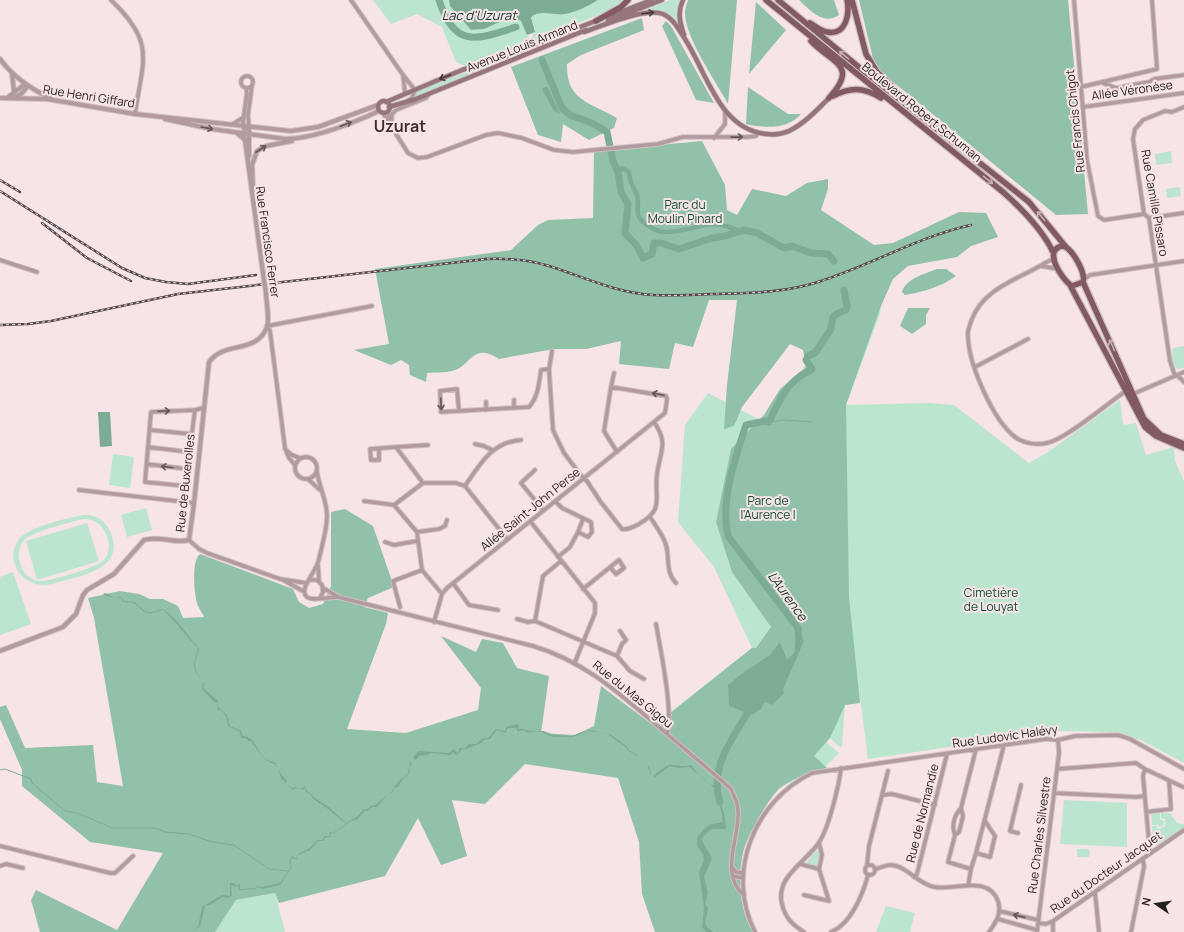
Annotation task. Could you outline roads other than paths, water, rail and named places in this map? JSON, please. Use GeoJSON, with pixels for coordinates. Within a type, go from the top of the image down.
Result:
{"type":"FeatureCollection","features":[{"type":"Feature","properties":{"kind":"main road"},"geometry":{"type":"LineString","coordinates":[[596,21],[621,7],[628,0]]}},
{"type":"Feature","properties":{"kind":"main road","name":"Avenue Louis Armand"},"geometry":{"type":"LineString","coordinates":[[378,105],[382,102],[386,102],[652,0]]}},
{"type":"Feature","properties":{"kind":"main road","name":"Avenue Louis Armand"},"geometry":{"type":"LineString","coordinates":[[381,112],[404,102],[430,94],[662,0]]}},
{"type":"Feature","properties":{"kind":"main road"},"geometry":{"type":"LineString","coordinates":[[683,0],[679,20],[687,42]]}},
{"type":"Feature","properties":{"kind":"main road","name":"Boulevard Robert Schuman"},"geometry":{"type":"LineString","coordinates":[[766,0],[1017,204],[1043,235],[1053,252]]}},
{"type":"Feature","properties":{"kind":"main road","name":"Boulevard Robert Schuman"},"geometry":{"type":"LineString","coordinates":[[778,0],[1030,202],[1070,250],[1082,270],[1084,280]]}},
{"type":"Feature","properties":{"kind":"main road"},"geometry":{"type":"LineString","coordinates":[[791,11],[822,30],[834,32],[847,22],[849,15],[847,0]]}},
{"type":"Feature","properties":{"kind":"main road"},"geometry":{"type":"LineString","coordinates":[[852,0],[866,54],[876,72],[930,123]]}},
{"type":"Feature","properties":{"kind":"main road"},"geometry":{"type":"LineString","coordinates":[[584,32],[641,14],[655,12],[663,14],[673,22],[687,42],[725,111],[741,126],[758,133],[772,135],[788,132],[800,124],[829,98],[841,85],[844,78],[841,68],[816,47],[793,23]]}},
{"type":"Feature","properties":{"kind":"main road"},"geometry":{"type":"LineString","coordinates":[[829,98],[843,91],[863,89],[871,92],[903,112]]}},
{"type":"Feature","properties":{"kind":"main road"},"geometry":{"type":"LineString","coordinates":[[386,102],[389,109]]}},
{"type":"Feature","properties":{"kind":"main road"},"geometry":{"type":"LineString","coordinates":[[378,105],[381,112]]}},
{"type":"Feature","properties":{"kind":"main road"},"geometry":{"type":"LineString","coordinates":[[1066,246],[1059,247],[1053,252],[1053,259],[1070,285],[1141,413],[1149,425],[1161,435],[1184,444]]}},
{"type":"Feature","properties":{"kind":"main road"},"geometry":{"type":"LineString","coordinates":[[1070,285],[1076,286],[1084,280],[1141,420],[1148,431],[1184,448]]}},
{"type":"Feature","properties":{"kind":"street"},"geometry":{"type":"LineString","coordinates":[[111,0],[132,22],[142,43],[143,65],[135,114]]}},
{"type":"Feature","properties":{"kind":"street"},"geometry":{"type":"LineString","coordinates":[[351,0],[415,90],[412,98],[404,102]]}},
{"type":"Feature","properties":{"kind":"street","name":"Rue Francis Chigot"},"geometry":{"type":"LineString","coordinates":[[1074,0],[1087,160],[1100,218],[1104,220],[1144,214]]}},
{"type":"Feature","properties":{"kind":"street"},"geometry":{"type":"LineString","coordinates":[[1081,87],[1157,69],[1152,0]]}},
{"type":"Feature","properties":{"kind":"street"},"geometry":{"type":"LineString","coordinates":[[0,59],[12,73],[27,85],[54,100]]}},
{"type":"Feature","properties":{"kind":"street"},"geometry":{"type":"LineString","coordinates":[[12,73],[14,91]]}},
{"type":"Feature","properties":{"kind":"street"},"geometry":{"type":"LineString","coordinates":[[403,75],[405,94]]}},
{"type":"Feature","properties":{"kind":"street"},"geometry":{"type":"LineString","coordinates":[[1102,83],[1116,88],[1149,82],[1154,79],[1184,75]]}},
{"type":"Feature","properties":{"kind":"street"},"geometry":{"type":"LineString","coordinates":[[246,88],[241,84],[244,77],[251,78],[252,85],[248,115],[250,133],[248,161]]}},
{"type":"Feature","properties":{"kind":"street"},"geometry":{"type":"LineString","coordinates":[[9,98],[14,91],[27,85]]}},
{"type":"Feature","properties":{"kind":"street"},"geometry":{"type":"LineString","coordinates":[[0,98],[9,98],[22,94],[27,85]]}},
{"type":"Feature","properties":{"kind":"street"},"geometry":{"type":"LineString","coordinates":[[246,88],[252,85]]}},
{"type":"Feature","properties":{"kind":"street"},"geometry":{"type":"LineString","coordinates":[[246,88],[243,125],[248,161]]}},
{"type":"Feature","properties":{"kind":"street","name":"Allée Véronèse"},"geometry":{"type":"LineString","coordinates":[[1083,107],[1184,93]]}},
{"type":"Feature","properties":{"kind":"street"},"geometry":{"type":"LineString","coordinates":[[391,126],[392,114],[396,110],[426,98],[430,94]]}},
{"type":"Feature","properties":{"kind":"street","name":"Rue Henri Giffard"},"geometry":{"type":"LineString","coordinates":[[9,98],[54,100],[135,114],[249,126]]}},
{"type":"Feature","properties":{"kind":"street"},"geometry":{"type":"LineString","coordinates":[[249,126],[291,131],[318,127],[378,105]]}},
{"type":"Feature","properties":{"kind":"street","name":"Rue Camille Pissaro"},"geometry":{"type":"LineString","coordinates":[[1176,375],[1170,361],[1149,218],[1144,214],[1134,132],[1143,120],[1165,111],[1172,112],[1184,107]]}},
{"type":"Feature","properties":{"kind":"street"},"geometry":{"type":"LineString","coordinates":[[389,109],[391,126]]}},
{"type":"Feature","properties":{"kind":"street"},"geometry":{"type":"LineString","coordinates":[[714,138],[725,124],[725,111]]}},
{"type":"Feature","properties":{"kind":"street"},"geometry":{"type":"LineString","coordinates":[[252,198],[254,181],[252,165],[254,154],[266,146],[333,129],[381,112],[408,153],[418,158],[427,157],[498,132],[561,152],[617,149],[658,144],[682,138],[748,137],[756,136],[758,133]]}},
{"type":"Feature","properties":{"kind":"street","name":"Rue Henri Giffard"},"geometry":{"type":"LineString","coordinates":[[151,116],[229,132],[244,134],[250,133]]}},
{"type":"Feature","properties":{"kind":"street"},"geometry":{"type":"LineString","coordinates":[[230,124],[238,122],[244,117]]}},
{"type":"Feature","properties":{"kind":"street"},"geometry":{"type":"LineString","coordinates":[[229,132],[243,125]]}},
{"type":"Feature","properties":{"kind":"street"},"geometry":{"type":"LineString","coordinates":[[243,125],[250,133],[286,139],[297,139]]}},
{"type":"Feature","properties":{"kind":"street"},"geometry":{"type":"LineString","coordinates":[[236,133],[243,137],[245,143]]}},
{"type":"Feature","properties":{"kind":"street","name":"Rue Francisco Ferrer"},"geometry":{"type":"LineString","coordinates":[[248,161],[266,293],[267,326]]}},
{"type":"Feature","properties":{"kind":"street"},"geometry":{"type":"LineString","coordinates":[[1149,218],[1184,213]]}},
{"type":"Feature","properties":{"kind":"street"},"geometry":{"type":"LineString","coordinates":[[1053,259],[995,290],[986,298],[972,318],[967,336],[975,367],[992,406],[1004,426],[1016,438],[1034,444],[1047,443],[1057,440],[1130,392],[1184,372]]}},
{"type":"Feature","properties":{"kind":"street"},"geometry":{"type":"LineString","coordinates":[[0,260],[37,272]]}},
{"type":"Feature","properties":{"kind":"street"},"geometry":{"type":"LineString","coordinates":[[1082,270],[1090,274],[1184,261]]}},
{"type":"Feature","properties":{"kind":"street"},"geometry":{"type":"LineString","coordinates":[[1041,266],[1059,269]]}},
{"type":"Feature","properties":{"kind":"street"},"geometry":{"type":"LineString","coordinates":[[1084,280],[1090,274]]}},
{"type":"Feature","properties":{"kind":"street"},"geometry":{"type":"LineString","coordinates":[[321,491],[308,479],[298,476],[295,465],[289,458],[285,448],[270,331],[267,326],[372,306]]}},
{"type":"Feature","properties":{"kind":"street","name":"Rue de Buxerolles"},"geometry":{"type":"LineString","coordinates":[[0,651],[63,627],[76,614],[83,595],[87,590],[114,574],[144,540],[151,538],[181,542],[189,540],[208,366],[211,360],[219,352],[252,344],[260,337],[267,326]]}},
{"type":"Feature","properties":{"kind":"street"},"geometry":{"type":"LineString","coordinates":[[975,367],[1028,339]]}},
{"type":"Feature","properties":{"kind":"street"},"geometry":{"type":"LineString","coordinates":[[552,351],[550,369],[553,430],[564,453],[587,481],[600,501],[622,529],[627,530],[650,517],[656,510],[658,502],[658,473],[663,447],[662,433],[654,422]]}},
{"type":"Feature","properties":{"kind":"street"},"geometry":{"type":"LineString","coordinates":[[459,411],[457,389],[440,391],[441,412],[486,410],[529,407],[534,402],[541,370],[550,369]]}},
{"type":"Feature","properties":{"kind":"street"},"geometry":{"type":"LineString","coordinates":[[614,373],[604,431],[617,452]]}},
{"type":"Feature","properties":{"kind":"street"},"geometry":{"type":"LineString","coordinates":[[1176,375],[1184,382]]}},
{"type":"Feature","properties":{"kind":"street","name":"Allée Saint-John Perse"},"geometry":{"type":"LineString","coordinates":[[434,622],[442,594],[453,583],[543,510],[556,502],[583,478],[665,413],[666,396],[611,387]]}},
{"type":"Feature","properties":{"kind":"street"},"geometry":{"type":"LineString","coordinates":[[514,400],[514,408]]}},
{"type":"Feature","properties":{"kind":"street"},"geometry":{"type":"LineString","coordinates":[[486,402],[486,410]]}},
{"type":"Feature","properties":{"kind":"street"},"geometry":{"type":"LineString","coordinates":[[185,486],[145,482],[151,412],[195,410],[203,408]]}},
{"type":"Feature","properties":{"kind":"street"},"geometry":{"type":"LineString","coordinates":[[183,501],[195,410]]}},
{"type":"Feature","properties":{"kind":"street"},"geometry":{"type":"LineString","coordinates":[[150,430],[191,434]]}},
{"type":"Feature","properties":{"kind":"street"},"geometry":{"type":"LineString","coordinates":[[465,486],[492,450],[513,440],[521,440]]}},
{"type":"Feature","properties":{"kind":"street"},"geometry":{"type":"LineString","coordinates":[[475,444],[492,450]]}},
{"type":"Feature","properties":{"kind":"street"},"geometry":{"type":"LineString","coordinates":[[379,448],[428,445]]}},
{"type":"Feature","properties":{"kind":"street"},"geometry":{"type":"LineString","coordinates":[[148,447],[189,452]]}},
{"type":"Feature","properties":{"kind":"street"},"geometry":{"type":"LineString","coordinates":[[396,447],[423,483]]}},
{"type":"Feature","properties":{"kind":"street"},"geometry":{"type":"LineString","coordinates":[[285,448],[292,455],[300,458]]}},
{"type":"Feature","properties":{"kind":"street"},"geometry":{"type":"LineString","coordinates":[[189,540],[199,549],[207,553],[280,579],[303,591],[310,599],[320,598],[323,588],[319,581],[318,564],[327,515],[317,472],[317,464],[312,458],[306,456],[300,458],[295,465]]}},
{"type":"Feature","properties":{"kind":"street"},"geometry":{"type":"LineString","coordinates":[[146,464],[187,469]]}},
{"type":"Feature","properties":{"kind":"street"},"geometry":{"type":"LineString","coordinates":[[535,470],[521,483],[543,510]]}},
{"type":"Feature","properties":{"kind":"street"},"geometry":{"type":"LineString","coordinates":[[308,479],[317,472]]}},
{"type":"Feature","properties":{"kind":"street"},"geometry":{"type":"LineString","coordinates":[[394,505],[423,483],[456,483],[465,486],[507,539]]}},
{"type":"Feature","properties":{"kind":"street"},"geometry":{"type":"LineString","coordinates":[[79,490],[194,503]]}},
{"type":"Feature","properties":{"kind":"street"},"geometry":{"type":"LineString","coordinates":[[364,501],[394,505],[417,532],[422,570],[442,594]]}},
{"type":"Feature","properties":{"kind":"street"},"geometry":{"type":"LineString","coordinates":[[556,502],[562,508],[591,522],[592,532],[588,537],[578,532]]}},
{"type":"Feature","properties":{"kind":"street"},"geometry":{"type":"LineString","coordinates":[[650,517],[665,543],[669,557],[670,574],[676,583]]}},
{"type":"Feature","properties":{"kind":"street"},"geometry":{"type":"LineString","coordinates":[[535,621],[543,576],[570,547],[583,519]]}},
{"type":"Feature","properties":{"kind":"street"},"geometry":{"type":"LineString","coordinates":[[417,532],[439,529],[445,526],[447,520]]}},
{"type":"Feature","properties":{"kind":"street"},"geometry":{"type":"LineString","coordinates":[[530,521],[595,603],[595,613],[575,662]]}},
{"type":"Feature","properties":{"kind":"street"},"geometry":{"type":"LineString","coordinates":[[385,542],[394,545],[417,541]]}},
{"type":"Feature","properties":{"kind":"street"},"geometry":{"type":"LineString","coordinates":[[303,591],[306,583],[310,580],[318,564]]}},
{"type":"Feature","properties":{"kind":"street"},"geometry":{"type":"LineString","coordinates":[[584,588],[610,567]]}},
{"type":"Feature","properties":{"kind":"street"},"geometry":{"type":"LineString","coordinates":[[400,608],[393,581],[422,570]]}},
{"type":"Feature","properties":{"kind":"street"},"geometry":{"type":"LineString","coordinates":[[280,579],[306,583]]}},
{"type":"Feature","properties":{"kind":"street"},"geometry":{"type":"LineString","coordinates":[[310,580],[319,581]]}},
{"type":"Feature","properties":{"kind":"street"},"geometry":{"type":"LineString","coordinates":[[453,583],[469,605],[498,610]]}},
{"type":"Feature","properties":{"kind":"street","name":"Rue du Mas Gigou"},"geometry":{"type":"LineString","coordinates":[[323,588],[338,597],[557,653],[575,662],[611,686],[731,789],[737,803],[738,816],[731,866],[738,890],[744,895]]}},
{"type":"Feature","properties":{"kind":"street","name":"Rue du Mas Gigou"},"geometry":{"type":"LineString","coordinates":[[320,598],[338,597]]}},
{"type":"Feature","properties":{"kind":"street"},"geometry":{"type":"LineString","coordinates":[[517,619],[528,622],[535,621],[616,656],[630,671],[644,679]]}},
{"type":"Feature","properties":{"kind":"street"},"geometry":{"type":"LineString","coordinates":[[656,624],[666,695],[669,728],[667,734]]}},
{"type":"Feature","properties":{"kind":"street"},"geometry":{"type":"LineString","coordinates":[[616,656],[622,644],[626,640],[620,631]]}},
{"type":"Feature","properties":{"kind":"street","name":"Rue Ludovic Halévy"},"geometry":{"type":"LineString","coordinates":[[744,895],[744,857],[752,838],[777,797],[800,778],[812,772],[1046,739],[1058,740],[1075,736],[1118,735],[1130,739],[1184,769]]}},
{"type":"Feature","properties":{"kind":"street","name":"Rue Charles Silvestre"},"geometry":{"type":"LineString","coordinates":[[1037,931],[1057,769],[1058,740]]}},
{"type":"Feature","properties":{"kind":"street"},"geometry":{"type":"LineString","coordinates":[[968,886],[971,869],[1004,745]]}},
{"type":"Feature","properties":{"kind":"street"},"geometry":{"type":"LineString","coordinates":[[955,835],[952,829],[956,814],[961,808],[976,750]]}},
{"type":"Feature","properties":{"kind":"street","name":"Rue de Normandie"},"geometry":{"type":"LineString","coordinates":[[914,877],[917,874],[946,754]]}},
{"type":"Feature","properties":{"kind":"street"},"geometry":{"type":"LineString","coordinates":[[1057,769],[1136,763],[1182,787]]}},
{"type":"Feature","properties":{"kind":"street"},"geometry":{"type":"LineString","coordinates":[[804,932],[788,919],[781,900],[782,888],[786,878],[819,843],[826,831],[841,768]]}},
{"type":"Feature","properties":{"kind":"street"},"geometry":{"type":"LineString","coordinates":[[1145,769],[1143,776],[1150,853]]}},
{"type":"Feature","properties":{"kind":"street"},"geometry":{"type":"LineString","coordinates":[[868,875],[864,869],[867,865],[869,846],[888,771]]}},
{"type":"Feature","properties":{"kind":"street"},"geometry":{"type":"LineString","coordinates":[[1146,812],[1171,809],[1169,781]]}},
{"type":"Feature","properties":{"kind":"street"},"geometry":{"type":"LineString","coordinates":[[1018,834],[1010,831],[1021,785]]}},
{"type":"Feature","properties":{"kind":"street"},"geometry":{"type":"LineString","coordinates":[[1054,793],[1136,797],[1145,796]]}},
{"type":"Feature","properties":{"kind":"street"},"geometry":{"type":"LineString","coordinates":[[882,795],[892,794],[934,805]]}},
{"type":"Feature","properties":{"kind":"street"},"geometry":{"type":"LineString","coordinates":[[961,808],[963,816],[959,832],[955,835],[948,862],[971,869]]}},
{"type":"Feature","properties":{"kind":"street"},"geometry":{"type":"LineString","coordinates":[[976,853],[990,857],[995,836],[985,821]]}},
{"type":"Feature","properties":{"kind":"street","name":"Rue du Docteur Jacquet"},"geometry":{"type":"LineString","coordinates":[[999,911],[1046,924],[1053,922],[1184,830]]}},
{"type":"Feature","properties":{"kind":"street"},"geometry":{"type":"LineString","coordinates":[[804,895],[829,901],[819,869],[822,855],[819,843]]}},
{"type":"Feature","properties":{"kind":"street"},"geometry":{"type":"LineString","coordinates":[[0,846],[110,874],[115,873],[133,856]]}},
{"type":"Feature","properties":{"kind":"street"},"geometry":{"type":"LineString","coordinates":[[1130,932],[1144,867],[1143,859]]}},
{"type":"Feature","properties":{"kind":"street"},"geometry":{"type":"LineString","coordinates":[[0,866],[6,864],[23,868]]}},
{"type":"Feature","properties":{"kind":"street"},"geometry":{"type":"LineString","coordinates":[[800,864],[819,869]]}},
{"type":"Feature","properties":{"kind":"street"},"geometry":{"type":"LineString","coordinates":[[867,865],[872,864],[875,869]]}},
{"type":"Feature","properties":{"kind":"street"},"geometry":{"type":"LineString","coordinates":[[868,875],[874,873],[875,869],[890,865],[932,887],[983,886],[996,896],[999,906],[998,919],[989,932]]}},
{"type":"Feature","properties":{"kind":"street"},"geometry":{"type":"LineString","coordinates":[[731,866],[736,872],[743,873]]}},
{"type":"Feature","properties":{"kind":"street"},"geometry":{"type":"LineString","coordinates":[[831,932],[849,918],[865,885],[868,875]]}},
{"type":"Feature","properties":{"kind":"street"},"geometry":{"type":"LineString","coordinates":[[733,876],[743,878]]}},
{"type":"Feature","properties":{"kind":"street"},"geometry":{"type":"LineString","coordinates":[[1095,892],[1099,932]]}},
{"type":"Feature","properties":{"kind":"street"},"geometry":{"type":"LineString","coordinates":[[744,895],[746,908],[755,932]]}},
{"type":"Feature","properties":{"kind":"street"},"geometry":{"type":"LineString","coordinates":[[998,919],[1037,931]]}},
{"type":"Feature","properties":{"kind":"street"},"geometry":{"type":"LineString","coordinates":[[1053,922],[1053,932]]}},
{"type":"Feature","properties":{"kind":"water","name":"Lac d'Uzurat"},"geometry":{"type":"Polygon","coordinates":[[[449,0],[598,0],[569,13],[539,13],[531,17],[535,32],[527,35],[521,21],[515,18],[504,20],[484,29],[471,30],[450,6],[449,0]]]}},
{"type":"Feature","properties":{"kind":"water"},"geometry":{"type":"Polygon","coordinates":[[[547,86],[560,114],[554,111],[542,89],[547,86]]]}},
{"type":"Feature","properties":{"kind":"water"},"geometry":{"type":"Polygon","coordinates":[[[98,412],[110,412],[112,446],[100,447],[98,412]]]}},
{"type":"Feature","properties":{"kind":"water"},"geometry":{"type":"Polygon","coordinates":[[[105,593],[112,597],[103,594],[105,593]]]}},
{"type":"Feature","properties":{"kind":"water"},"geometry":{"type":"Polygon","coordinates":[[[114,597],[121,597],[124,601],[135,602],[142,609],[149,612],[162,609],[168,612],[199,648],[195,664],[196,671],[202,680],[195,671],[194,665],[198,648],[163,610],[153,613],[147,613],[134,603],[123,602],[121,598],[114,597]]]}},
{"type":"Feature","properties":{"kind":"water"},"geometry":{"type":"Polygon","coordinates":[[[797,630],[804,641],[783,689],[784,693],[772,705],[766,702],[763,704],[762,708],[752,715],[729,706],[728,685],[744,672],[770,655],[780,642],[787,660],[794,653],[797,630]]]}},
{"type":"Feature","properties":{"kind":"water"},"geometry":{"type":"Polygon","coordinates":[[[203,682],[203,688],[218,701],[218,706],[227,715],[230,726],[241,731],[243,736],[252,740],[264,757],[276,763],[278,770],[276,765],[264,758],[251,741],[248,741],[246,738],[241,738],[240,732],[228,726],[226,716],[221,710],[218,710],[217,702],[215,703],[202,689],[203,682]]]}},
{"type":"Feature","properties":{"kind":"water"},"geometry":{"type":"Polygon","coordinates":[[[517,724],[519,726],[518,729],[538,731],[530,733],[522,730],[518,732],[516,728],[508,728],[505,733],[497,730],[490,739],[483,740],[483,742],[469,748],[461,750],[458,754],[459,748],[464,749],[469,744],[476,744],[482,739],[488,738],[496,729],[505,731],[506,727],[517,724]]]}},
{"type":"Feature","properties":{"kind":"water"},"geometry":{"type":"Polygon","coordinates":[[[589,730],[603,733],[587,731],[577,736],[553,737],[538,731],[543,731],[550,735],[575,736],[589,730]]]}},
{"type":"Feature","properties":{"kind":"water"},"geometry":{"type":"Polygon","coordinates":[[[606,733],[610,734],[625,745],[633,755],[624,746],[606,733]]]}},
{"type":"Feature","properties":{"kind":"water"},"geometry":{"type":"Polygon","coordinates":[[[454,749],[458,754],[456,755],[453,752],[451,755],[431,753],[419,756],[415,761],[413,758],[418,751],[449,753],[454,749]]]}},
{"type":"Feature","properties":{"kind":"water"},"geometry":{"type":"Polygon","coordinates":[[[644,759],[653,776],[670,765],[691,765],[701,776],[690,767],[680,768],[670,766],[654,778],[644,759]]]}},
{"type":"Feature","properties":{"kind":"water"},"geometry":{"type":"Polygon","coordinates":[[[409,767],[410,773],[404,777],[398,787],[394,788],[393,792],[389,794],[399,781],[408,773],[409,767]]]}},
{"type":"Feature","properties":{"kind":"water"},"geometry":{"type":"Polygon","coordinates":[[[278,770],[287,781],[285,784],[285,781],[282,780],[278,770]]]}},
{"type":"Feature","properties":{"kind":"water"},"geometry":{"type":"Polygon","coordinates":[[[716,780],[718,780],[716,789],[725,817],[726,829],[711,829],[701,839],[712,858],[704,877],[708,893],[705,904],[708,908],[705,924],[713,932],[706,932],[702,927],[704,907],[699,872],[704,860],[703,854],[697,846],[697,838],[709,825],[723,822],[717,794],[710,784],[715,786],[716,780]]]}},
{"type":"Feature","properties":{"kind":"water"},"geometry":{"type":"Polygon","coordinates":[[[286,784],[293,788],[296,787],[301,789],[305,786],[307,791],[312,794],[313,797],[329,807],[346,823],[358,816],[364,809],[368,809],[372,805],[375,805],[387,795],[377,807],[372,807],[367,812],[365,810],[358,819],[351,821],[333,834],[331,833],[330,837],[326,837],[323,841],[318,841],[310,850],[298,855],[297,860],[292,858],[290,861],[292,867],[280,885],[262,889],[258,887],[255,889],[239,890],[238,885],[236,887],[231,885],[232,896],[228,898],[222,897],[212,904],[205,906],[200,927],[191,932],[198,927],[202,907],[222,895],[230,896],[230,883],[235,883],[235,885],[240,884],[240,889],[255,888],[257,886],[262,887],[280,883],[291,867],[289,861],[292,856],[296,859],[298,854],[310,848],[317,840],[322,840],[325,836],[329,836],[330,832],[333,833],[346,824],[312,798],[311,794],[306,792],[305,788],[302,790],[297,788],[293,790],[286,784]]]}},
{"type":"Feature","properties":{"kind":"waterway","name":"L'Aurence"},"geometry":{"type":"LineString","coordinates":[[439,0],[445,16],[452,27],[460,34],[468,37],[489,35],[516,27]]}},
{"type":"Feature","properties":{"kind":"waterway","name":"L'Aurence"},"geometry":{"type":"LineString","coordinates":[[542,60],[562,108],[570,115],[592,123],[607,132],[613,161],[618,172],[621,192],[628,204],[625,233],[637,246],[643,258],[652,254],[654,243],[661,243],[679,249],[712,238],[725,236],[744,230],[757,233],[784,248],[792,246],[811,253],[828,254],[834,261]]}},
{"type":"Feature","properties":{"kind":"waterway","name":"L'Aurence"},"geometry":{"type":"LineString","coordinates":[[618,172],[622,168],[629,172],[631,182],[638,197],[638,214],[642,221],[653,229],[665,232]]}},
{"type":"Feature","properties":{"kind":"waterway","name":"L'Aurence"},"geometry":{"type":"LineString","coordinates":[[668,232],[711,224],[728,227],[739,231]]}},
{"type":"Feature","properties":{"kind":"waterway","name":"L'Aurence"},"geometry":{"type":"LineString","coordinates":[[799,640],[798,628],[728,536],[726,522],[727,494],[733,466],[746,425],[765,421],[769,422],[789,386],[812,369],[806,360],[808,356],[815,353],[831,329],[833,317],[846,310],[847,306],[844,290]]}},
{"type":"Feature","properties":{"kind":"waterway"},"geometry":{"type":"LineString","coordinates":[[769,422],[785,420],[812,422]]}},
{"type":"Feature","properties":{"kind":"waterway","name":"L'Aurence"},"geometry":{"type":"LineString","coordinates":[[720,802],[717,789],[720,764],[731,740],[752,706]]}},
{"type":"Feature","properties":{"kind":"waterway"},"geometry":{"type":"LineString","coordinates":[[571,737],[583,732]]}},
{"type":"Feature","properties":{"kind":"waterway"},"geometry":{"type":"LineString","coordinates":[[548,733],[554,736]]}},
{"type":"Feature","properties":{"kind":"waterway"},"geometry":{"type":"LineString","coordinates":[[627,749],[638,756]]}},
{"type":"Feature","properties":{"kind":"waterway"},"geometry":{"type":"LineString","coordinates":[[663,769],[670,765],[680,767]]}},
{"type":"Feature","properties":{"kind":"waterway"},"geometry":{"type":"LineString","coordinates":[[648,766],[651,774]]}},
{"type":"Feature","properties":{"kind":"waterway"},"geometry":{"type":"LineString","coordinates":[[684,767],[690,766]]}},
{"type":"Feature","properties":{"kind":"waterway"},"geometry":{"type":"LineString","coordinates":[[0,770],[5,769],[31,779],[32,783],[65,811],[77,813],[113,828],[156,828],[165,832],[189,834],[212,842],[234,845],[269,869],[287,871]]}},
{"type":"Feature","properties":{"kind":"railway"},"geometry":{"type":"LineString","coordinates":[[0,180],[20,192]]}},
{"type":"Feature","properties":{"kind":"railway"},"geometry":{"type":"LineString","coordinates":[[0,191],[122,268],[145,278],[188,284],[256,275]]}},
{"type":"Feature","properties":{"kind":"railway"},"geometry":{"type":"LineString","coordinates":[[42,223],[87,258],[131,281]]}},
{"type":"Feature","properties":{"kind":"railway"},"geometry":{"type":"LineString","coordinates":[[0,325],[51,321],[178,294],[486,259],[534,262],[613,288],[639,294],[676,295],[766,292],[805,286],[818,282],[913,244],[951,230],[971,225]]}},
{"type":"Feature","properties":{"kind":"district","name":"Uzurat"},"geometry":{"type":"Point","coordinates":[400,126]}},
{"type":"Feature","properties":{"kind":"park label","name":"Parc du Moulin Pinard"},"geometry":{"type":"Point","coordinates":[685,211]}},
{"type":"Feature","properties":{"kind":"park label","name":"Parc de l'Aurence I"},"geometry":{"type":"Point","coordinates":[768,507]}},
{"type":"Feature","properties":{"kind":"park label","name":"Cimetière de Louyat"},"geometry":{"type":"Point","coordinates":[991,599]}}]}
